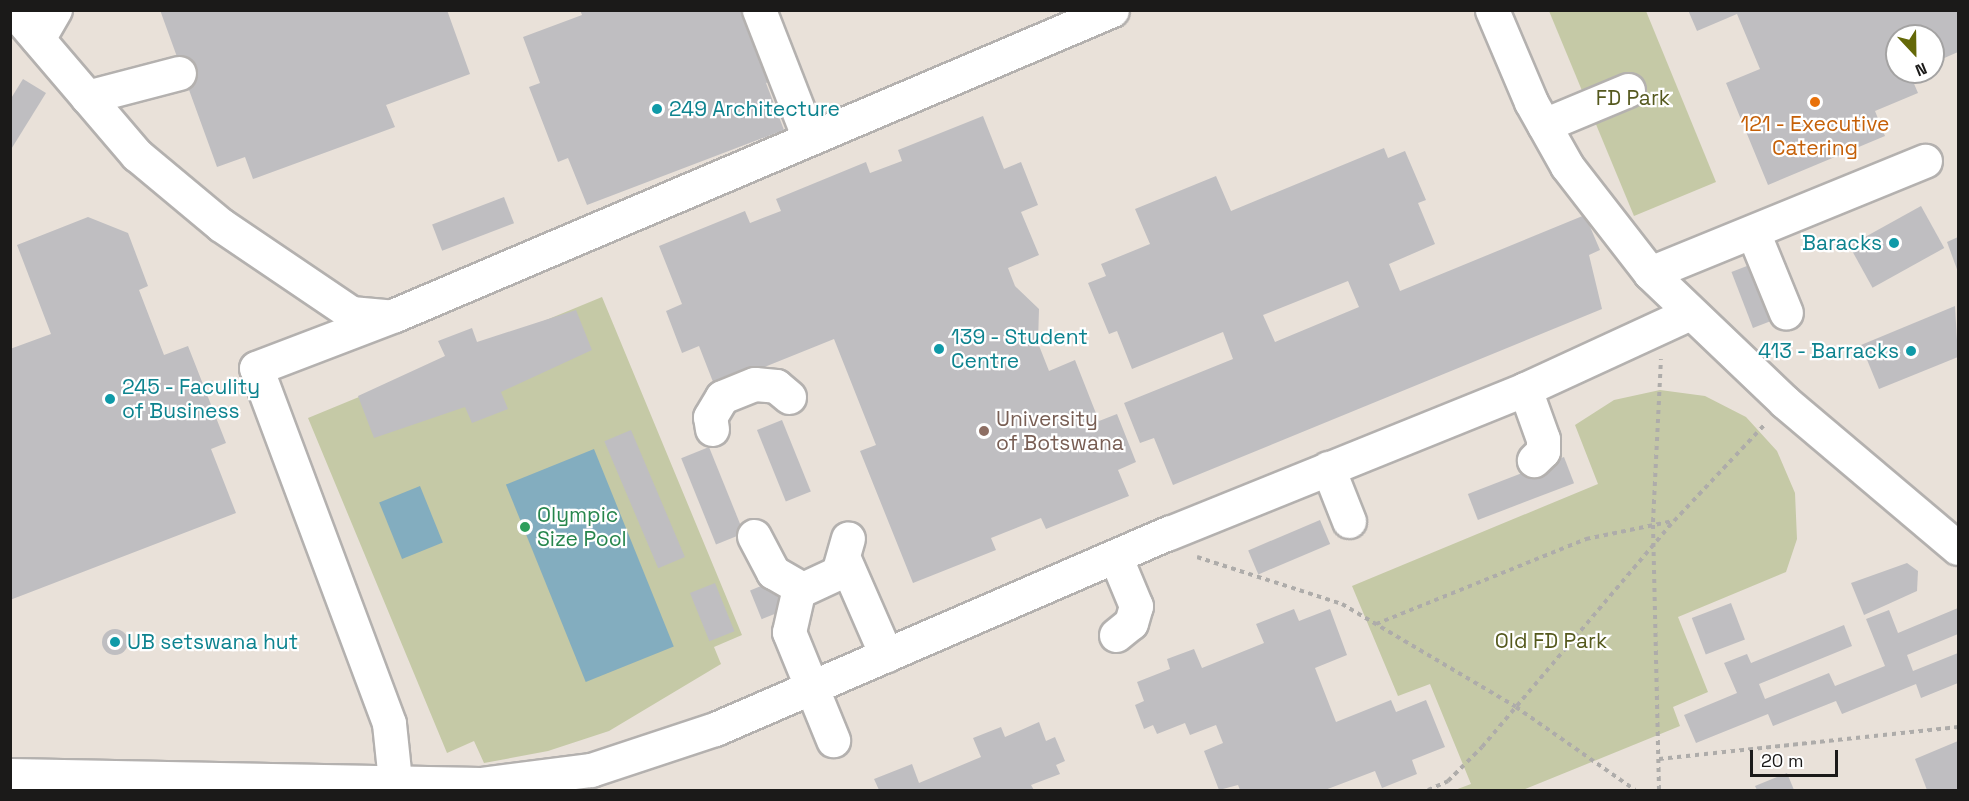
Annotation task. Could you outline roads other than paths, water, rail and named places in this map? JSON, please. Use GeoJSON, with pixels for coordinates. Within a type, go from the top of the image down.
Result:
{"type":"FeatureCollection","features":[{"type":"Feature","properties":{"kind":"lane"},"geometry":{"type":"LineString","coordinates":[[13,10],[137,155],[285,271],[351,313],[395,315]]}},
{"type":"Feature","properties":{"kind":"lane"},"geometry":{"type":"LineString","coordinates":[[38,39],[55,10]]}},
{"type":"Feature","properties":{"kind":"lane"},"geometry":{"type":"LineString","coordinates":[[759,10],[808,138]]}},
{"type":"Feature","properties":{"kind":"lane"},"geometry":{"type":"LineString","coordinates":[[396,787],[389,723],[256,368],[395,315],[1112,10]]}},
{"type":"Feature","properties":{"kind":"lane"},"geometry":{"type":"LineString","coordinates":[[1492,10],[1544,125],[1567,165],[1650,273],[1676,319],[1785,402],[1956,544]]}},
{"type":"Feature","properties":{"kind":"lane"},"geometry":{"type":"LineString","coordinates":[[87,97],[179,73]]}},
{"type":"Feature","properties":{"kind":"lane"},"geometry":{"type":"LineString","coordinates":[[1544,125],[1628,90]]}},
{"type":"Feature","properties":{"kind":"lane"},"geometry":{"type":"LineString","coordinates":[[1650,273],[1925,162]]}},
{"type":"Feature","properties":{"kind":"lane"},"geometry":{"type":"LineString","coordinates":[[1753,232],[1786,313]]}},
{"type":"Feature","properties":{"kind":"lane"},"geometry":{"type":"LineString","coordinates":[[10,775],[103,785],[396,787],[480,784],[591,770],[716,729],[811,686],[1151,542],[1526,389],[1676,319]]}},
{"type":"Feature","properties":{"kind":"lane"},"geometry":{"type":"LineString","coordinates":[[711,429],[710,417],[722,397],[755,384],[776,386],[789,397]]}},
{"type":"Feature","properties":{"kind":"lane"},"geometry":{"type":"LineString","coordinates":[[1526,389],[1543,439],[1543,451],[1534,460]]}},
{"type":"Feature","properties":{"kind":"lane"},"geometry":{"type":"LineString","coordinates":[[1328,468],[1349,521]]}},
{"type":"Feature","properties":{"kind":"lane"},"geometry":{"type":"LineString","coordinates":[[754,536],[773,572],[799,588],[833,578],[847,549],[886,655]]}},
{"type":"Feature","properties":{"kind":"lane"},"geometry":{"type":"LineString","coordinates":[[1116,558],[1136,606],[1131,623],[1116,635]]}},
{"type":"Feature","properties":{"kind":"lane"},"geometry":{"type":"LineString","coordinates":[[799,588],[789,632],[833,740]]}},
{"type":"Feature","properties":{"kind":"water"},"geometry":{"type":"Polygon","coordinates":[[[594,449],[674,646],[586,682],[506,485],[594,449]]]}},
{"type":"Feature","properties":{"kind":"water"},"geometry":{"type":"Polygon","coordinates":[[[420,486],[443,543],[402,559],[379,502],[420,486]]]}},
{"type":"Feature","properties":{"kind":"place","name":"121 - Executive Catering"},"geometry":{"type":"Point","coordinates":[1815,102]}},
{"type":"Feature","properties":{"kind":"place","name":"249 Architecture"},"geometry":{"type":"Point","coordinates":[657,109]}},
{"type":"Feature","properties":{"kind":"place","name":"Baracks"},"geometry":{"type":"Point","coordinates":[1894,243]}},
{"type":"Feature","properties":{"kind":"place","name":"139 - Student Centre"},"geometry":{"type":"Point","coordinates":[939,349]}},
{"type":"Feature","properties":{"kind":"place","name":"413 - Barracks"},"geometry":{"type":"Point","coordinates":[1911,351]}},
{"type":"Feature","properties":{"kind":"place","name":"245 - Faculity of Business"},"geometry":{"type":"Point","coordinates":[110,399]}},
{"type":"Feature","properties":{"kind":"place","name":"University of Botswana"},"geometry":{"type":"Point","coordinates":[984,431]}},
{"type":"Feature","properties":{"kind":"place","name":"Olympic Size Pool"},"geometry":{"type":"Point","coordinates":[525,527]}},
{"type":"Feature","properties":{"kind":"place","name":"UB setswana hut"},"geometry":{"type":"Point","coordinates":[115,642]}},
{"type":"Feature","properties":{"kind":"park label","name":"FD Park"},"geometry":{"type":"Point","coordinates":[1633,98]}},
{"type":"Feature","properties":{"kind":"park label","name":"Old FD Park"},"geometry":{"type":"Point","coordinates":[1551,641]}}]}
